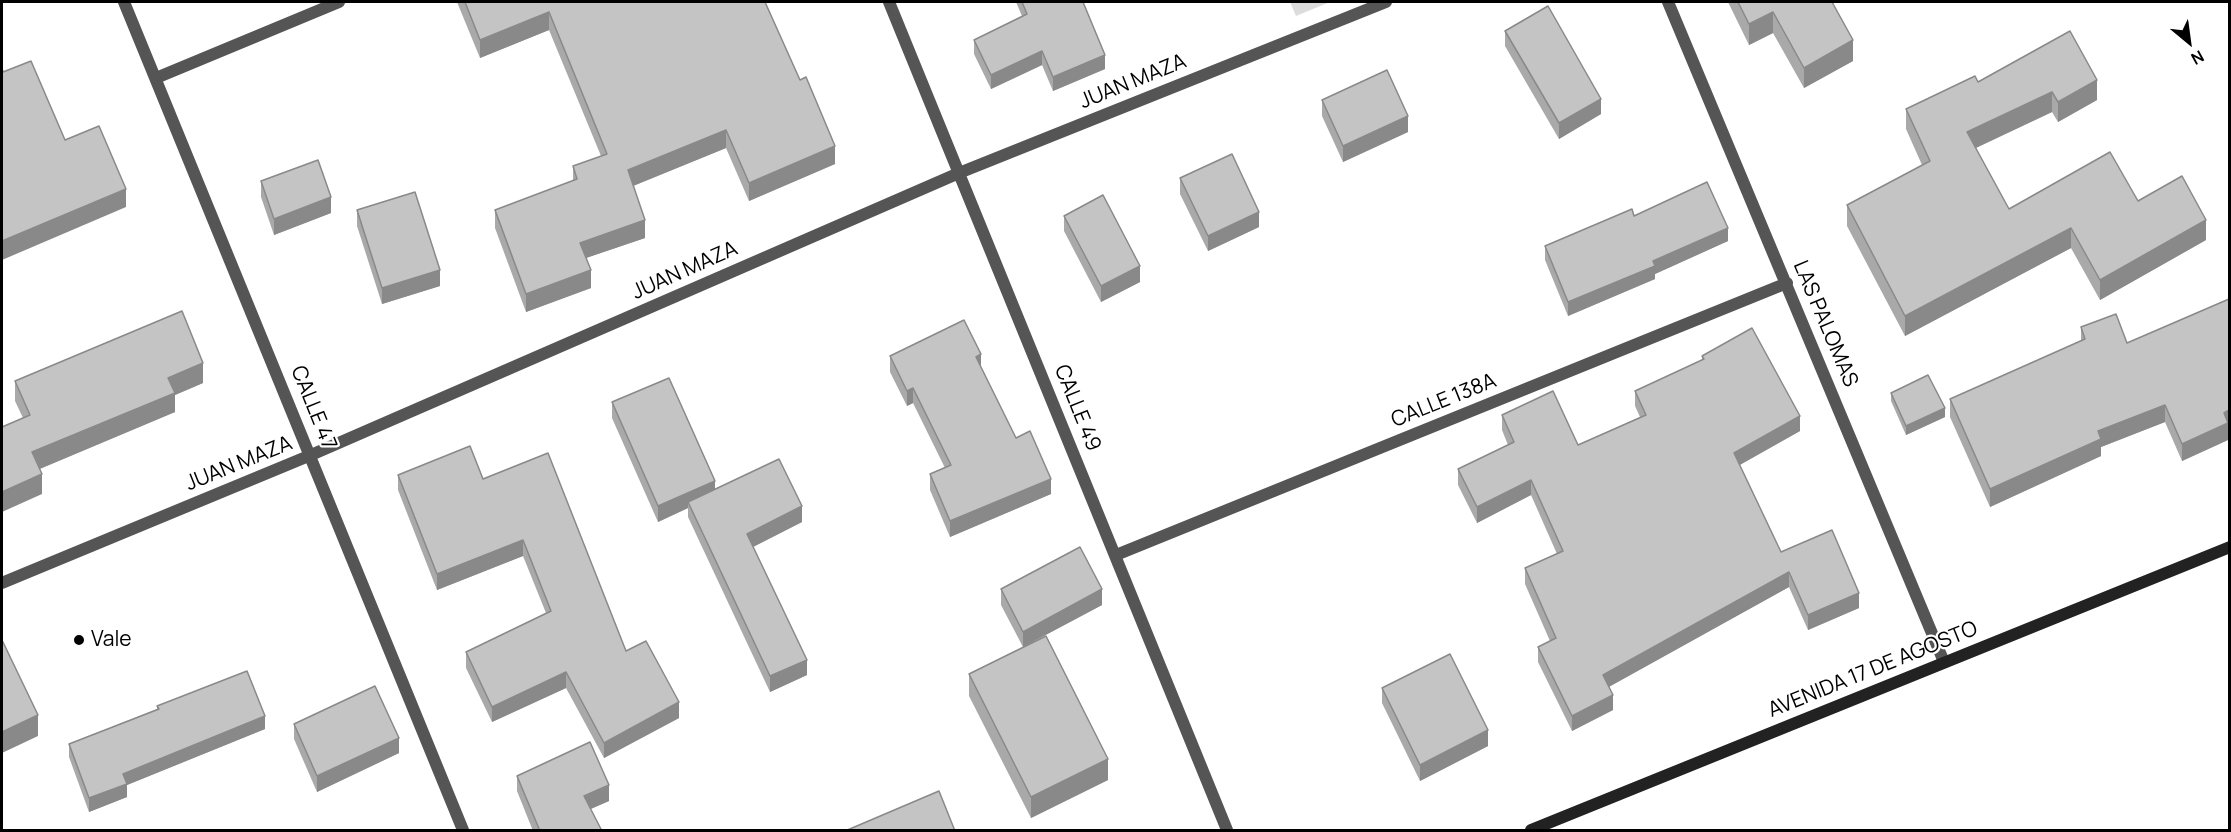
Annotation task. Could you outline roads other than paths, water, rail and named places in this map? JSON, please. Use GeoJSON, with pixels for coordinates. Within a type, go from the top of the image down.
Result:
{"type":"FeatureCollection","features":[{"type":"Feature","properties":{"kind":"main road","name":"AVENIDA 17 DE AGOSTO"},"geometry":{"type":"LineString","coordinates":[[1531,831],[2229,547]]}},
{"type":"Feature","properties":{"kind":"street","name":"CALLE 47"},"geometry":{"type":"LineString","coordinates":[[124,2],[463,831]]}},
{"type":"Feature","properties":{"kind":"street"},"geometry":{"type":"LineString","coordinates":[[156,78],[339,2]]}},
{"type":"Feature","properties":{"kind":"street","name":"CALLE 49"},"geometry":{"type":"LineString","coordinates":[[889,2],[1227,831]]}},
{"type":"Feature","properties":{"kind":"street","name":"JUAN MAZA"},"geometry":{"type":"LineString","coordinates":[[2,583],[311,455],[959,173],[1386,2]]}},
{"type":"Feature","properties":{"kind":"street","name":"LAS PALOMAS"},"geometry":{"type":"LineString","coordinates":[[1668,2],[1944,662]]}},
{"type":"Feature","properties":{"kind":"street","name":"CALLE 138A"},"geometry":{"type":"LineString","coordinates":[[1116,555],[1787,283]]}},
{"type":"Feature","properties":{"kind":"place","name":"Vale"},"geometry":{"type":"Point","coordinates":[79,640]}}]}
